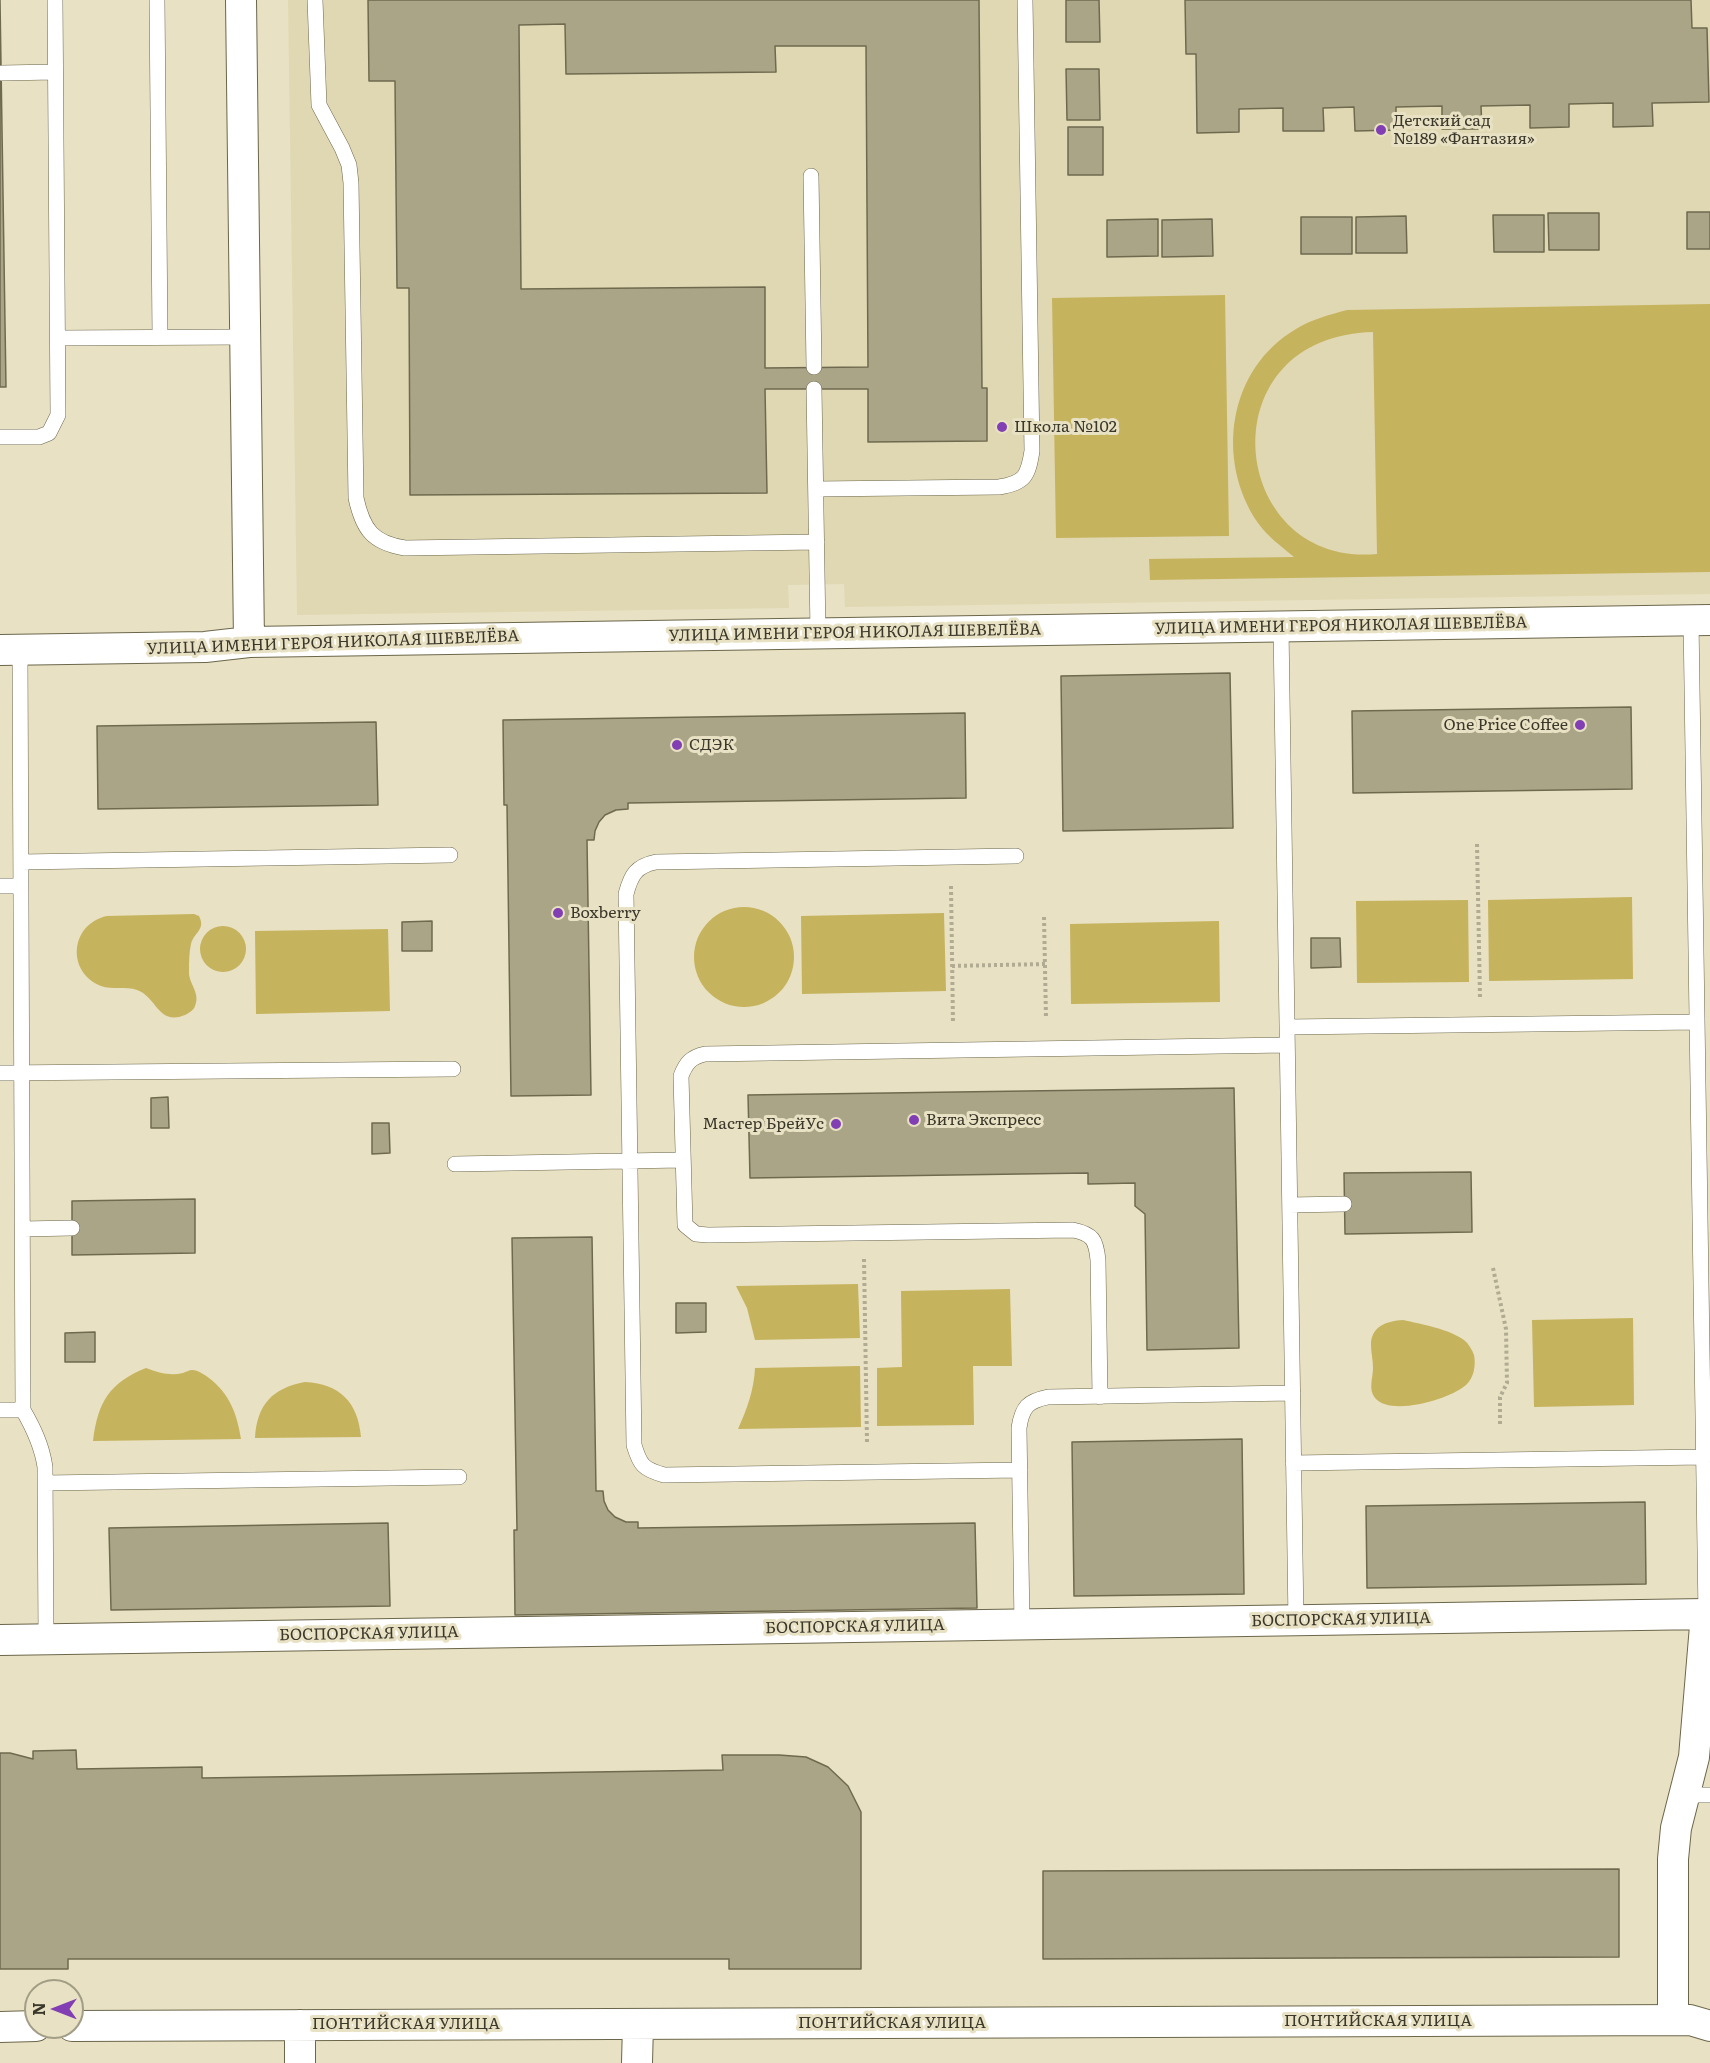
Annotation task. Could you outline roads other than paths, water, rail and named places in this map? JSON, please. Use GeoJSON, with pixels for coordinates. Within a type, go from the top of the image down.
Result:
{"type":"FeatureCollection","features":[{"type":"Feature","properties":{"kind":"street"},"geometry":{"type":"LineString","coordinates":[[241,0],[249,642]]}},
{"type":"Feature","properties":{"kind":"street","name":"УЛИЦА ИМЕНИ ГЕРОЯ НИКОЛАЯ ШЕВЕЛЁВА"},"geometry":{"type":"LineString","coordinates":[[10,650],[205,647],[249,642],[1701,620]]}},
{"type":"Feature","properties":{"kind":"street"},"geometry":{"type":"LineString","coordinates":[[1673,2020],[1673,1859],[1676,1828],[1697,1795],[1694,1757],[1708,1615]]}},
{"type":"Feature","properties":{"kind":"street","name":"БОСПОРСКАЯ УЛИЦА"},"geometry":{"type":"LineString","coordinates":[[0,1640],[1708,1615]]}},
{"type":"Feature","properties":{"kind":"street","name":"ПОНТИЙСКАЯ УЛИЦА"},"geometry":{"type":"LineString","coordinates":[[84,2026],[1690,2020],[1710,2026]]}},
{"type":"Feature","properties":{"kind":"street"},"geometry":{"type":"LineString","coordinates":[[638,2024],[638,2063]]}},
{"type":"Feature","properties":{"kind":"street"},"geometry":{"type":"LineString","coordinates":[[300,2025],[300,2063]]}},
{"type":"Feature","properties":{"kind":"street"},"geometry":{"type":"LineString","coordinates":[[0,2027],[24,2026]]}},
{"type":"Feature","properties":{"kind":"lane"},"geometry":{"type":"LineString","coordinates":[[0,437],[39,437],[49,433],[58,415],[55,0]]}},
{"type":"Feature","properties":{"kind":"lane"},"geometry":{"type":"LineString","coordinates":[[157,0],[160,337]]}},
{"type":"Feature","properties":{"kind":"lane"},"geometry":{"type":"LineString","coordinates":[[315,0],[319,105],[342,147],[349,165],[351,183],[356,498],[360,518],[373,536],[388,546],[405,548],[817,542]]}},
{"type":"Feature","properties":{"kind":"lane"},"geometry":{"type":"LineString","coordinates":[[816,489],[999,487],[1013,485],[1023,479],[1029,468],[1032,451],[1025,0]]}},
{"type":"Feature","properties":{"kind":"lane"},"geometry":{"type":"LineString","coordinates":[[2,73],[55,72]]}},
{"type":"Feature","properties":{"kind":"lane"},"geometry":{"type":"LineString","coordinates":[[811,176],[814,368]]}},
{"type":"Feature","properties":{"kind":"lane"},"geometry":{"type":"LineString","coordinates":[[58,338],[245,337]]}},
{"type":"Feature","properties":{"kind":"lane"},"geometry":{"type":"LineString","coordinates":[[814,389],[818,633]]}},
{"type":"Feature","properties":{"kind":"lane"},"geometry":{"type":"LineString","coordinates":[[1701,620],[1697,1022],[1705,1164],[1704,1457],[1708,1615]]}},
{"type":"Feature","properties":{"kind":"lane"},"geometry":{"type":"LineString","coordinates":[[1281,627],[1296,1621]]}},
{"type":"Feature","properties":{"kind":"lane"},"geometry":{"type":"LineString","coordinates":[[10,650],[21,862],[23,1410],[42,1448],[45,1483],[46,1639]]}},
{"type":"Feature","properties":{"kind":"lane"},"geometry":{"type":"LineString","coordinates":[[21,862],[450,855]]}},
{"type":"Feature","properties":{"kind":"lane"},"geometry":{"type":"LineString","coordinates":[[1016,856],[656,862],[643,865],[630,879],[626,894],[634,1445],[638,1461],[649,1471],[664,1475],[1020,1470]]}},
{"type":"Feature","properties":{"kind":"lane"},"geometry":{"type":"LineString","coordinates":[[0,886],[21,886]]}},
{"type":"Feature","properties":{"kind":"lane"},"geometry":{"type":"LineString","coordinates":[[1287,1027],[1697,1022]]}},
{"type":"Feature","properties":{"kind":"lane"},"geometry":{"type":"LineString","coordinates":[[1100,1396],[1097,1244],[1086,1232],[1073,1230],[696,1234],[685,1225],[681,1076],[685,1065],[694,1056],[717,1054],[1287,1045]]}},
{"type":"Feature","properties":{"kind":"lane"},"geometry":{"type":"LineString","coordinates":[[0,1073],[453,1069]]}},
{"type":"Feature","properties":{"kind":"lane"},"geometry":{"type":"LineString","coordinates":[[455,1164],[682,1160]]}},
{"type":"Feature","properties":{"kind":"lane"},"geometry":{"type":"LineString","coordinates":[[1290,1205],[1344,1204]]}},
{"type":"Feature","properties":{"kind":"lane"},"geometry":{"type":"LineString","coordinates":[[22,1229],[72,1228]]}},
{"type":"Feature","properties":{"kind":"lane"},"geometry":{"type":"LineString","coordinates":[[1022,1624],[1019,1428],[1021,1413],[1034,1400],[1048,1397],[1293,1394]]}},
{"type":"Feature","properties":{"kind":"lane"},"geometry":{"type":"LineString","coordinates":[[0,1410],[23,1410]]}},
{"type":"Feature","properties":{"kind":"lane"},"geometry":{"type":"LineString","coordinates":[[1293,1463],[1704,1457]]}},
{"type":"Feature","properties":{"kind":"lane"},"geometry":{"type":"LineString","coordinates":[[45,1483],[459,1477]]}},
{"type":"Feature","properties":{"kind":"place","name":"Детский сад №189 «Фантазия»"},"geometry":{"type":"Point","coordinates":[1381,130]}},
{"type":"Feature","properties":{"kind":"place","name":"Школа №102"},"geometry":{"type":"Point","coordinates":[1002,427]}},
{"type":"Feature","properties":{"kind":"place","name":"One Price Coffee"},"geometry":{"type":"Point","coordinates":[1580,725]}},
{"type":"Feature","properties":{"kind":"place","name":"СДЭК"},"geometry":{"type":"Point","coordinates":[677,745]}},
{"type":"Feature","properties":{"kind":"place","name":"Boxberry"},"geometry":{"type":"Point","coordinates":[558,913]}},
{"type":"Feature","properties":{"kind":"place","name":"Вита Экспресс"},"geometry":{"type":"Point","coordinates":[914,1120]}},
{"type":"Feature","properties":{"kind":"place","name":"Мастер БрейУc"},"geometry":{"type":"Point","coordinates":[836,1124]}}]}
